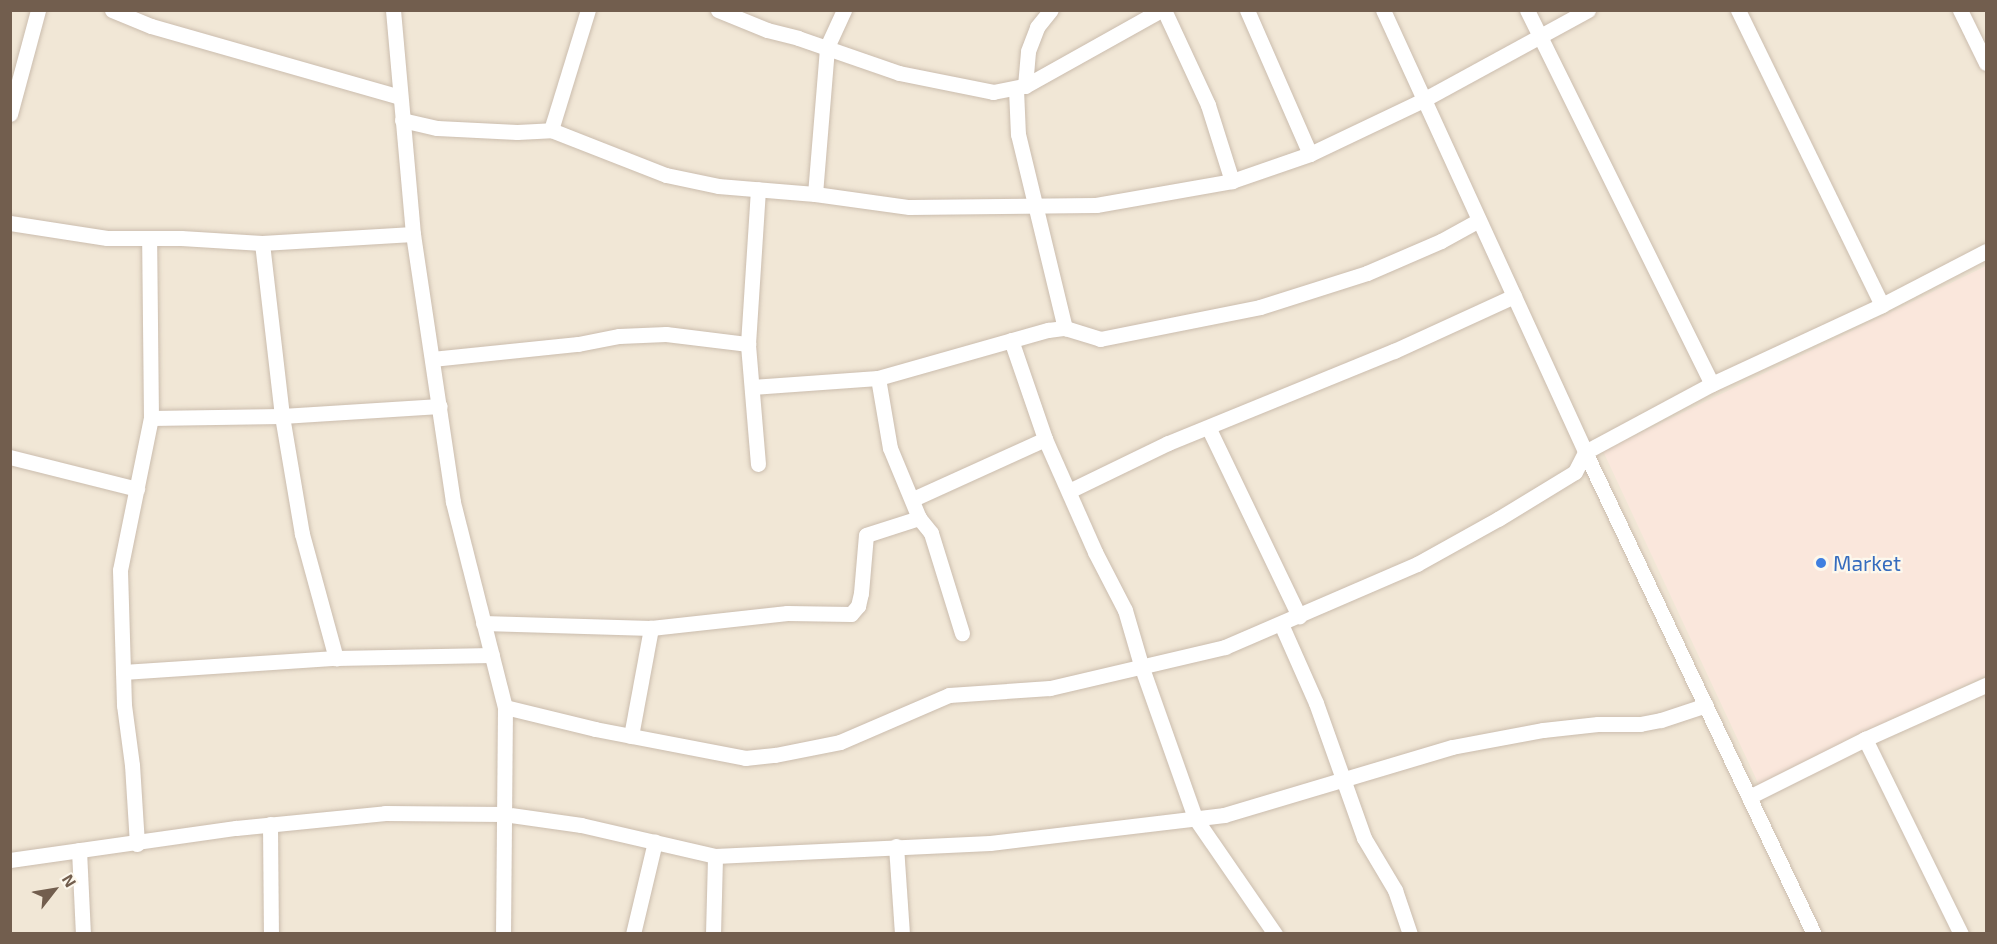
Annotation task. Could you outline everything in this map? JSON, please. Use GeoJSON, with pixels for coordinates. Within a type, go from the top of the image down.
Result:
{"type":"FeatureCollection","features":[{"type":"Feature","properties":{"kind":"street"},"geometry":{"type":"LineString","coordinates":[[10,114],[38,10]]}},
{"type":"Feature","properties":{"kind":"street"},"geometry":{"type":"LineString","coordinates":[[112,10],[151,26],[400,97]]}},
{"type":"Feature","properties":{"kind":"street"},"geometry":{"type":"LineString","coordinates":[[393,10],[413,234],[453,502],[506,707],[502,933]]}},
{"type":"Feature","properties":{"kind":"street"},"geometry":{"type":"LineString","coordinates":[[551,130],[588,10]]}},
{"type":"Feature","properties":{"kind":"street"},"geometry":{"type":"LineString","coordinates":[[718,10],[767,30],[827,47],[898,73],[993,92],[1021,87],[1162,10],[1208,105],[1232,181]]}},
{"type":"Feature","properties":{"kind":"street"},"geometry":{"type":"LineString","coordinates":[[815,194],[827,47],[844,10]]}},
{"type":"Feature","properties":{"kind":"street"},"geometry":{"type":"LineString","coordinates":[[1051,10],[1037,27],[1028,51],[1021,87],[1018,134],[1065,328]]}},
{"type":"Feature","properties":{"kind":"street"},"geometry":{"type":"LineString","coordinates":[[1247,10],[1310,154]]}},
{"type":"Feature","properties":{"kind":"street"},"geometry":{"type":"LineString","coordinates":[[1383,10],[1585,452],[1814,933]]}},
{"type":"Feature","properties":{"kind":"street"},"geometry":{"type":"LineString","coordinates":[[1527,10],[1712,384]]}},
{"type":"Feature","properties":{"kind":"street"},"geometry":{"type":"LineString","coordinates":[[402,120],[437,128],[516,132],[551,130],[666,175],[718,186],[815,194],[909,207],[1096,205],[1232,181],[1310,154],[1424,100],[1588,10]]}},
{"type":"Feature","properties":{"kind":"street"},"geometry":{"type":"LineString","coordinates":[[1738,10],[1882,305]]}},
{"type":"Feature","properties":{"kind":"street"},"geometry":{"type":"LineString","coordinates":[[1960,10],[1986,63]]}},
{"type":"Feature","properties":{"kind":"street"},"geometry":{"type":"LineString","coordinates":[[758,189],[748,344],[758,464]]}},
{"type":"Feature","properties":{"kind":"street"},"geometry":{"type":"LineString","coordinates":[[752,387],[878,378],[1011,340],[1065,328],[1100,339],[1260,307],[1366,273],[1441,241],[1479,220]]}},
{"type":"Feature","properties":{"kind":"street"},"geometry":{"type":"LineString","coordinates":[[10,224],[106,238],[262,243],[413,234]]}},
{"type":"Feature","properties":{"kind":"street"},"geometry":{"type":"LineString","coordinates":[[137,844],[123,672],[120,570],[151,418],[149,238]]}},
{"type":"Feature","properties":{"kind":"street"},"geometry":{"type":"LineString","coordinates":[[262,243],[282,416],[302,534],[336,657]]}},
{"type":"Feature","properties":{"kind":"street"},"geometry":{"type":"LineString","coordinates":[[506,707],[631,736],[745,758],[775,755],[840,742],[949,695],[1050,688],[1225,647],[1417,564],[1498,519],[1575,472],[1585,452],[1712,384],[1882,305],[1986,251]]}},
{"type":"Feature","properties":{"kind":"street"},"geometry":{"type":"LineString","coordinates":[[1069,491],[1168,443],[1209,429],[1394,351],[1514,296]]}},
{"type":"Feature","properties":{"kind":"street"},"geometry":{"type":"LineString","coordinates":[[432,359],[578,344],[619,336],[666,334],[748,344]]}},
{"type":"Feature","properties":{"kind":"street"},"geometry":{"type":"LineString","coordinates":[[1011,340],[1045,439],[1095,552],[1125,610],[1142,668],[1195,818],[1275,933]]}},
{"type":"Feature","properties":{"kind":"street"},"geometry":{"type":"LineString","coordinates":[[878,378],[890,448],[919,518],[931,533],[962,633]]}},
{"type":"Feature","properties":{"kind":"street"},"geometry":{"type":"LineString","coordinates":[[151,418],[282,416],[440,406]]}},
{"type":"Feature","properties":{"kind":"street"},"geometry":{"type":"LineString","coordinates":[[1209,429],[1299,616]]}},
{"type":"Feature","properties":{"kind":"street"},"geometry":{"type":"LineString","coordinates":[[913,499],[1045,439]]}},
{"type":"Feature","properties":{"kind":"street"},"geometry":{"type":"LineString","coordinates":[[10,457],[137,489]]}},
{"type":"Feature","properties":{"kind":"street"},"geometry":{"type":"LineString","coordinates":[[483,623],[651,628],[787,613],[850,614],[858,606],[861,593],[866,535],[919,518]]}},
{"type":"Feature","properties":{"kind":"street"},"geometry":{"type":"LineString","coordinates":[[1281,624],[1316,703],[1364,838],[1395,890],[1410,933]]}},
{"type":"Feature","properties":{"kind":"street"},"geometry":{"type":"LineString","coordinates":[[631,736],[651,628]]}},
{"type":"Feature","properties":{"kind":"street"},"geometry":{"type":"LineString","coordinates":[[123,672],[336,657],[492,654]]}},
{"type":"Feature","properties":{"kind":"street"},"geometry":{"type":"LineString","coordinates":[[1749,797],[1865,739],[1986,685]]}},
{"type":"Feature","properties":{"kind":"street"},"geometry":{"type":"LineString","coordinates":[[10,860],[270,824],[385,813],[503,814],[581,825],[715,856],[990,843],[1224,815],[1452,747],[1554,729],[1598,724],[1640,724],[1661,720],[1706,705]]}},
{"type":"Feature","properties":{"kind":"street"},"geometry":{"type":"LineString","coordinates":[[1865,739],[1961,933]]}},
{"type":"Feature","properties":{"kind":"street"},"geometry":{"type":"LineString","coordinates":[[270,824],[271,933]]}},
{"type":"Feature","properties":{"kind":"street"},"geometry":{"type":"LineString","coordinates":[[633,933],[655,842]]}},
{"type":"Feature","properties":{"kind":"street"},"geometry":{"type":"LineString","coordinates":[[896,846],[902,933]]}},
{"type":"Feature","properties":{"kind":"street"},"geometry":{"type":"LineString","coordinates":[[79,850],[83,933]]}},
{"type":"Feature","properties":{"kind":"street"},"geometry":{"type":"LineString","coordinates":[[713,933],[715,856]]}},
{"type":"Feature","properties":{"kind":"shaded area"},"geometry":{"type":"Polygon","coordinates":[[[11,11],[1986,11],[1986,933],[11,933],[11,11]]]}},
{"type":"Feature","properties":{"kind":"shaded area","name":"Market"},"geometry":{"type":"Polygon","coordinates":[[[1986,266],[1986,675],[1759,785],[1603,451],[1986,266]]]}},
{"type":"Feature","properties":{"kind":"place","name":"Market"},"geometry":{"type":"Point","coordinates":[1821,563]}}]}
